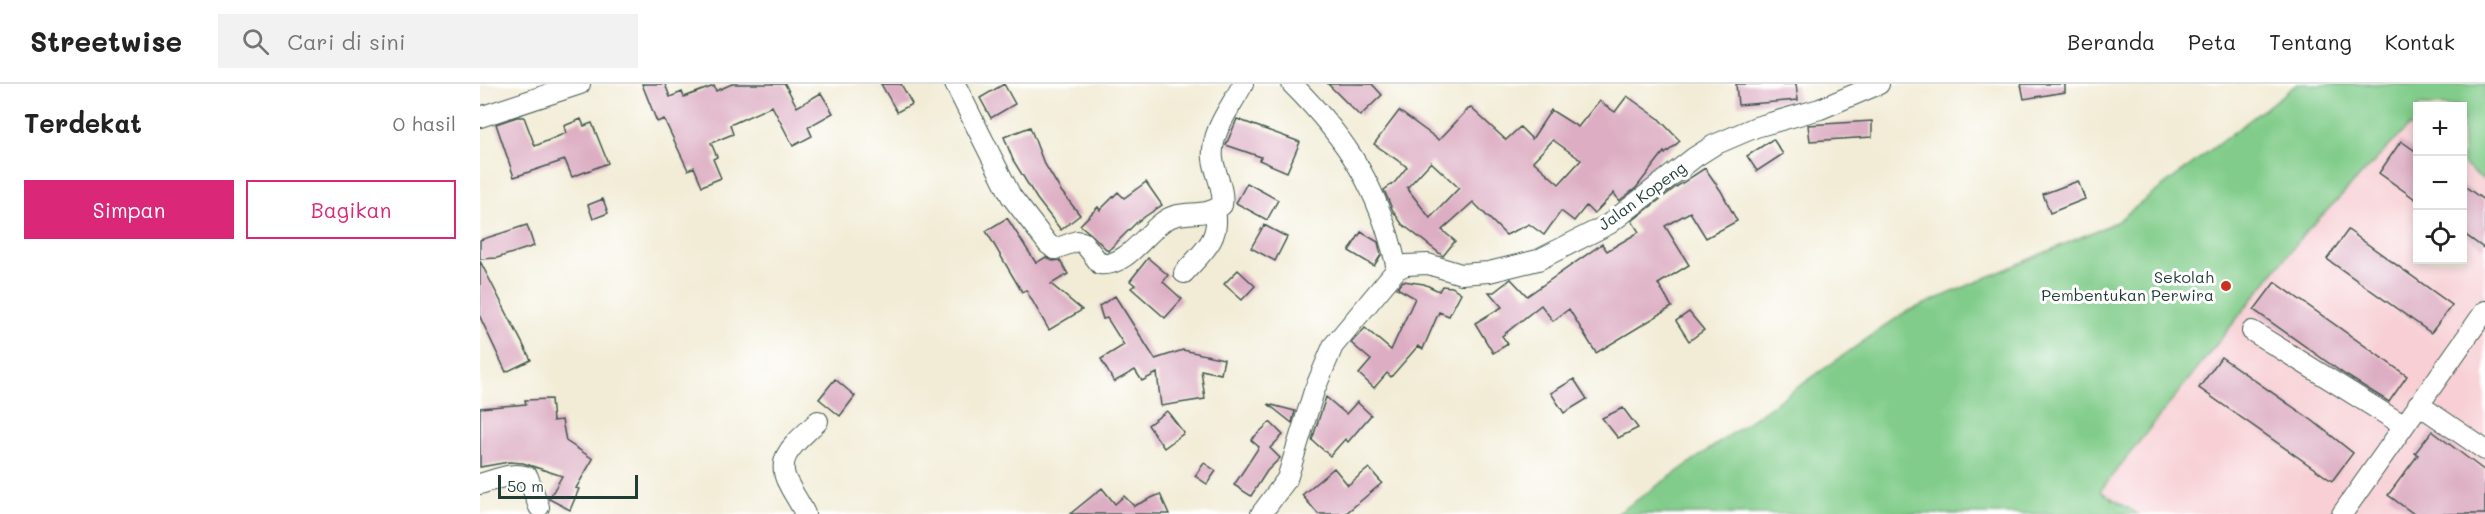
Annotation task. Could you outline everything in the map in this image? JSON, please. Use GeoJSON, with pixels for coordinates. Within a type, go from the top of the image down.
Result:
{"type":"FeatureCollection","features":[{"type":"Feature","properties":{"kind":"street"},"geometry":{"type":"LineString","coordinates":[[480,117],[580,84]]}},
{"type":"Feature","properties":{"kind":"street"},"geometry":{"type":"LineString","coordinates":[[955,84],[1011,196],[1052,248],[1060,248],[1077,241],[1083,242],[1100,264],[1108,265],[1126,255],[1164,220],[1173,216],[1206,213],[1222,205],[1223,197],[1213,147],[1217,132],[1243,84]]}},
{"type":"Feature","properties":{"kind":"street"},"geometry":{"type":"LineString","coordinates":[[1261,514],[1287,479],[1314,391],[1333,346],[1370,298],[1397,269],[1375,195],[1357,162],[1331,124],[1292,84]]}},
{"type":"Feature","properties":{"kind":"street","name":"Jalan Kopeng"},"geometry":{"type":"LineString","coordinates":[[1397,269],[1406,265],[1428,264],[1461,274],[1489,272],[1538,260],[1609,224],[1695,157],[1714,145],[1756,127],[1820,109],[1879,84]]}},
{"type":"Feature","properties":{"kind":"street"},"geometry":{"type":"LineString","coordinates":[[1184,273],[1215,237],[1218,221],[1215,210]]}},
{"type":"Feature","properties":{"kind":"street"},"geometry":{"type":"LineString","coordinates":[[2342,514],[2485,311]]}},
{"type":"Feature","properties":{"kind":"street"},"geometry":{"type":"LineString","coordinates":[[2252,330],[2403,425]]}},
{"type":"Feature","properties":{"kind":"street"},"geometry":{"type":"LineString","coordinates":[[2418,404],[2485,450]]}},
{"type":"Feature","properties":{"kind":"street"},"geometry":{"type":"LineString","coordinates":[[805,514],[782,470],[784,458],[818,421]]}},
{"type":"Feature","properties":{"kind":"street"},"geometry":{"type":"LineString","coordinates":[[480,484],[522,475],[528,477],[539,507]]}},
{"type":"Feature","properties":{"kind":"shaded area","name":"Sekolah Pembentukan Perwira"},"geometry":{"type":"Polygon","coordinates":[[[2297,84],[2485,84],[2485,514],[1617,514],[1904,313],[2116,222],[2297,84]]]}},
{"type":"Feature","properties":{"kind":"green space"},"geometry":{"type":"Polygon","coordinates":[[[2297,84],[2485,84],[2485,181],[2467,167],[2467,102],[2413,102],[2413,128],[2409,126],[2304,234],[2100,491],[2138,514],[1617,514],[1904,313],[2116,222],[2297,84]]]}},
{"type":"Feature","properties":{"kind":"building"},"geometry":{"type":"Polygon","coordinates":[[[642,84],[665,84],[670,97],[682,92],[684,97],[714,86],[716,91],[732,84],[785,84],[797,107],[821,93],[833,113],[808,127],[812,136],[793,146],[772,106],[730,125],[733,134],[711,143],[717,157],[713,159],[721,178],[702,186],[694,167],[688,170],[664,119],[657,122],[642,84]]]}},
{"type":"Feature","properties":{"kind":"building"},"geometry":{"type":"Polygon","coordinates":[[[881,84],[901,84],[912,104],[897,112],[881,84]]]}},
{"type":"Feature","properties":{"kind":"building"},"geometry":{"type":"Polygon","coordinates":[[[1004,84],[1015,104],[991,118],[980,98],[1004,84]]]}},
{"type":"Feature","properties":{"kind":"building"},"geometry":{"type":"Polygon","coordinates":[[[1328,84],[1372,84],[1382,95],[1360,116],[1328,84]]]}},
{"type":"Feature","properties":{"kind":"building"},"geometry":{"type":"Polygon","coordinates":[[[1736,84],[1796,84],[1798,100],[1738,105],[1736,84]]]}},
{"type":"Feature","properties":{"kind":"building"},"geometry":{"type":"Polygon","coordinates":[[[2021,84],[2065,84],[2065,92],[2024,99],[2021,84]]]}},
{"type":"Feature","properties":{"kind":"building"},"geometry":{"type":"Polygon","coordinates":[[[1627,96],[1658,118],[1680,141],[1665,154],[1664,152],[1636,188],[1619,201],[1614,193],[1594,214],[1586,206],[1574,221],[1561,211],[1544,235],[1529,224],[1506,235],[1473,202],[1442,230],[1455,241],[1443,256],[1402,224],[1393,211],[1384,190],[1395,182],[1407,167],[1374,144],[1399,111],[1439,140],[1470,107],[1506,140],[1520,127],[1532,139],[1551,110],[1578,127],[1599,101],[1615,112],[1627,96]],[[1553,140],[1533,161],[1559,184],[1581,160],[1553,140]],[[1431,162],[1407,188],[1430,218],[1459,188],[1431,162]]]}},
{"type":"Feature","properties":{"kind":"building"},"geometry":{"type":"Polygon","coordinates":[[[524,117],[535,146],[566,133],[564,126],[581,119],[584,126],[592,123],[608,163],[572,177],[565,160],[514,177],[496,124],[524,117]]]}},
{"type":"Feature","properties":{"kind":"building"},"geometry":{"type":"Polygon","coordinates":[[[1237,119],[1300,142],[1287,172],[1259,160],[1261,157],[1226,145],[1237,119]]]}},
{"type":"Feature","properties":{"kind":"building"},"geometry":{"type":"Polygon","coordinates":[[[1872,121],[1872,137],[1810,141],[1808,125],[1872,121]]]}},
{"type":"Feature","properties":{"kind":"building"},"geometry":{"type":"Polygon","coordinates":[[[1030,127],[1043,161],[1061,191],[1080,215],[1061,230],[1037,199],[1013,160],[1004,137],[1030,127]]]}},
{"type":"Feature","properties":{"kind":"building"},"geometry":{"type":"Polygon","coordinates":[[[1773,139],[1783,154],[1757,171],[1747,156],[1773,139]]]}},
{"type":"Feature","properties":{"kind":"building"},"geometry":{"type":"Polygon","coordinates":[[[2401,141],[2413,149],[2413,197],[2379,173],[2401,141]]]}},
{"type":"Feature","properties":{"kind":"building"},"geometry":{"type":"Polygon","coordinates":[[[1705,168],[1721,191],[1737,221],[1706,238],[1690,212],[1665,226],[1689,265],[1658,284],[1672,307],[1596,353],[1569,309],[1553,321],[1541,305],[1502,336],[1508,344],[1493,353],[1475,323],[1502,307],[1489,292],[1494,292],[1511,279],[1527,296],[1602,244],[1607,251],[1639,232],[1632,221],[1705,168]]]}},
{"type":"Feature","properties":{"kind":"building"},"geometry":{"type":"Polygon","coordinates":[[[2078,181],[2085,199],[2050,213],[2043,194],[2078,181]]]}},
{"type":"Feature","properties":{"kind":"building"},"geometry":{"type":"Polygon","coordinates":[[[1146,182],[1162,205],[1137,222],[1108,251],[1080,225],[1118,192],[1124,198],[1146,182]]]}},
{"type":"Feature","properties":{"kind":"building"},"geometry":{"type":"Polygon","coordinates":[[[1247,183],[1278,200],[1267,220],[1236,203],[1247,183]]]}},
{"type":"Feature","properties":{"kind":"building"},"geometry":{"type":"Polygon","coordinates":[[[2467,188],[2485,201],[2485,249],[2467,236],[2467,188]]]}},
{"type":"Feature","properties":{"kind":"building"},"geometry":{"type":"Polygon","coordinates":[[[603,199],[608,213],[593,219],[588,205],[603,199]]]}},
{"type":"Feature","properties":{"kind":"building"},"geometry":{"type":"Polygon","coordinates":[[[1007,218],[1036,263],[1046,257],[1053,261],[1060,260],[1068,274],[1051,284],[1082,310],[1049,330],[1026,290],[1022,292],[986,231],[1007,218]]]}},
{"type":"Feature","properties":{"kind":"building"},"geometry":{"type":"Polygon","coordinates":[[[527,225],[534,246],[497,258],[480,259],[480,240],[527,225]]]}},
{"type":"Feature","properties":{"kind":"building"},"geometry":{"type":"Polygon","coordinates":[[[1264,225],[1287,237],[1275,261],[1251,248],[1264,225]]]}},
{"type":"Feature","properties":{"kind":"building"},"geometry":{"type":"Polygon","coordinates":[[[2348,230],[2452,305],[2431,333],[2327,259],[2348,230]]]}},
{"type":"Feature","properties":{"kind":"building"},"geometry":{"type":"Polygon","coordinates":[[[1361,232],[1378,242],[1381,255],[1374,266],[1349,251],[1361,232]]]}},
{"type":"Feature","properties":{"kind":"building"},"geometry":{"type":"Polygon","coordinates":[[[1148,258],[1168,275],[1163,282],[1182,299],[1165,318],[1131,288],[1135,285],[1130,281],[1148,258]]]}},
{"type":"Feature","properties":{"kind":"building"},"geometry":{"type":"Polygon","coordinates":[[[480,261],[531,360],[506,372],[480,317],[480,261]]]}},
{"type":"Feature","properties":{"kind":"building"},"geometry":{"type":"Polygon","coordinates":[[[1238,270],[1255,286],[1242,300],[1224,284],[1238,270]]]}},
{"type":"Feature","properties":{"kind":"building"},"geometry":{"type":"Polygon","coordinates":[[[1403,281],[1424,284],[1439,291],[1442,286],[1452,287],[1461,293],[1449,316],[1439,312],[1423,349],[1418,346],[1391,377],[1387,373],[1374,388],[1359,374],[1371,360],[1351,343],[1365,328],[1391,350],[1415,298],[1397,288],[1403,281]]]}},
{"type":"Feature","properties":{"kind":"building"},"geometry":{"type":"Polygon","coordinates":[[[2275,282],[2407,376],[2389,402],[2344,374],[2254,310],[2275,282]]]}},
{"type":"Feature","properties":{"kind":"building"},"geometry":{"type":"Polygon","coordinates":[[[1115,296],[1155,359],[1183,350],[1224,359],[1221,374],[1201,370],[1205,399],[1161,406],[1157,373],[1142,381],[1135,370],[1114,382],[1101,359],[1124,345],[1107,318],[1103,319],[1099,306],[1115,296]]]}},
{"type":"Feature","properties":{"kind":"building"},"geometry":{"type":"Polygon","coordinates":[[[1689,312],[1704,330],[1689,341],[1676,321],[1689,312]]]}},
{"type":"Feature","properties":{"kind":"building"},"geometry":{"type":"Polygon","coordinates":[[[2221,357],[2313,421],[2353,453],[2332,481],[2199,388],[2221,357]]]}},
{"type":"Feature","properties":{"kind":"building"},"geometry":{"type":"Polygon","coordinates":[[[835,379],[855,396],[840,416],[819,399],[835,379]]]}},
{"type":"Feature","properties":{"kind":"building"},"geometry":{"type":"Polygon","coordinates":[[[1574,379],[1587,399],[1564,413],[1551,393],[1574,379]]]}},
{"type":"Feature","properties":{"kind":"building"},"geometry":{"type":"Polygon","coordinates":[[[1326,397],[1346,414],[1357,402],[1371,415],[1348,442],[1345,439],[1330,456],[1312,440],[1326,397]]]}},
{"type":"Feature","properties":{"kind":"building"},"geometry":{"type":"Polygon","coordinates":[[[551,399],[553,421],[562,420],[566,441],[593,459],[576,488],[579,489],[570,510],[549,499],[562,476],[523,463],[509,462],[480,467],[480,408],[526,404],[525,400],[551,399]]]}},
{"type":"Feature","properties":{"kind":"building"},"geometry":{"type":"Polygon","coordinates":[[[1268,404],[1295,411],[1292,423],[1268,404]]]}},
{"type":"Feature","properties":{"kind":"building"},"geometry":{"type":"Polygon","coordinates":[[[1623,408],[1638,428],[1618,438],[1602,418],[1623,408]]]}},
{"type":"Feature","properties":{"kind":"building"},"geometry":{"type":"Polygon","coordinates":[[[1167,411],[1184,433],[1164,448],[1148,425],[1167,411]]]}},
{"type":"Feature","properties":{"kind":"building"},"geometry":{"type":"Polygon","coordinates":[[[1270,422],[1283,435],[1270,448],[1280,458],[1267,471],[1251,496],[1234,485],[1259,447],[1251,440],[1270,422]]]}},
{"type":"Feature","properties":{"kind":"building"},"geometry":{"type":"Polygon","coordinates":[[[2432,431],[2485,471],[2485,514],[2414,514],[2388,495],[2418,455],[2415,453],[2432,431]]]}},
{"type":"Feature","properties":{"kind":"building"},"geometry":{"type":"Polygon","coordinates":[[[1204,463],[1216,471],[1207,484],[1195,476],[1204,463]]]}},
{"type":"Feature","properties":{"kind":"building"},"geometry":{"type":"Polygon","coordinates":[[[1334,468],[1348,485],[1369,468],[1382,483],[1345,514],[1318,514],[1302,495],[1334,468]]]}},
{"type":"Feature","properties":{"kind":"building"},"geometry":{"type":"Polygon","coordinates":[[[1102,488],[1115,504],[1124,496],[1134,506],[1160,494],[1169,514],[1070,514],[1102,488]]]}},
{"type":"Feature","properties":{"kind":"place","name":"Sekolah Pembentukan Perwira"},"geometry":{"type":"Point","coordinates":[2226,286]}}]}
